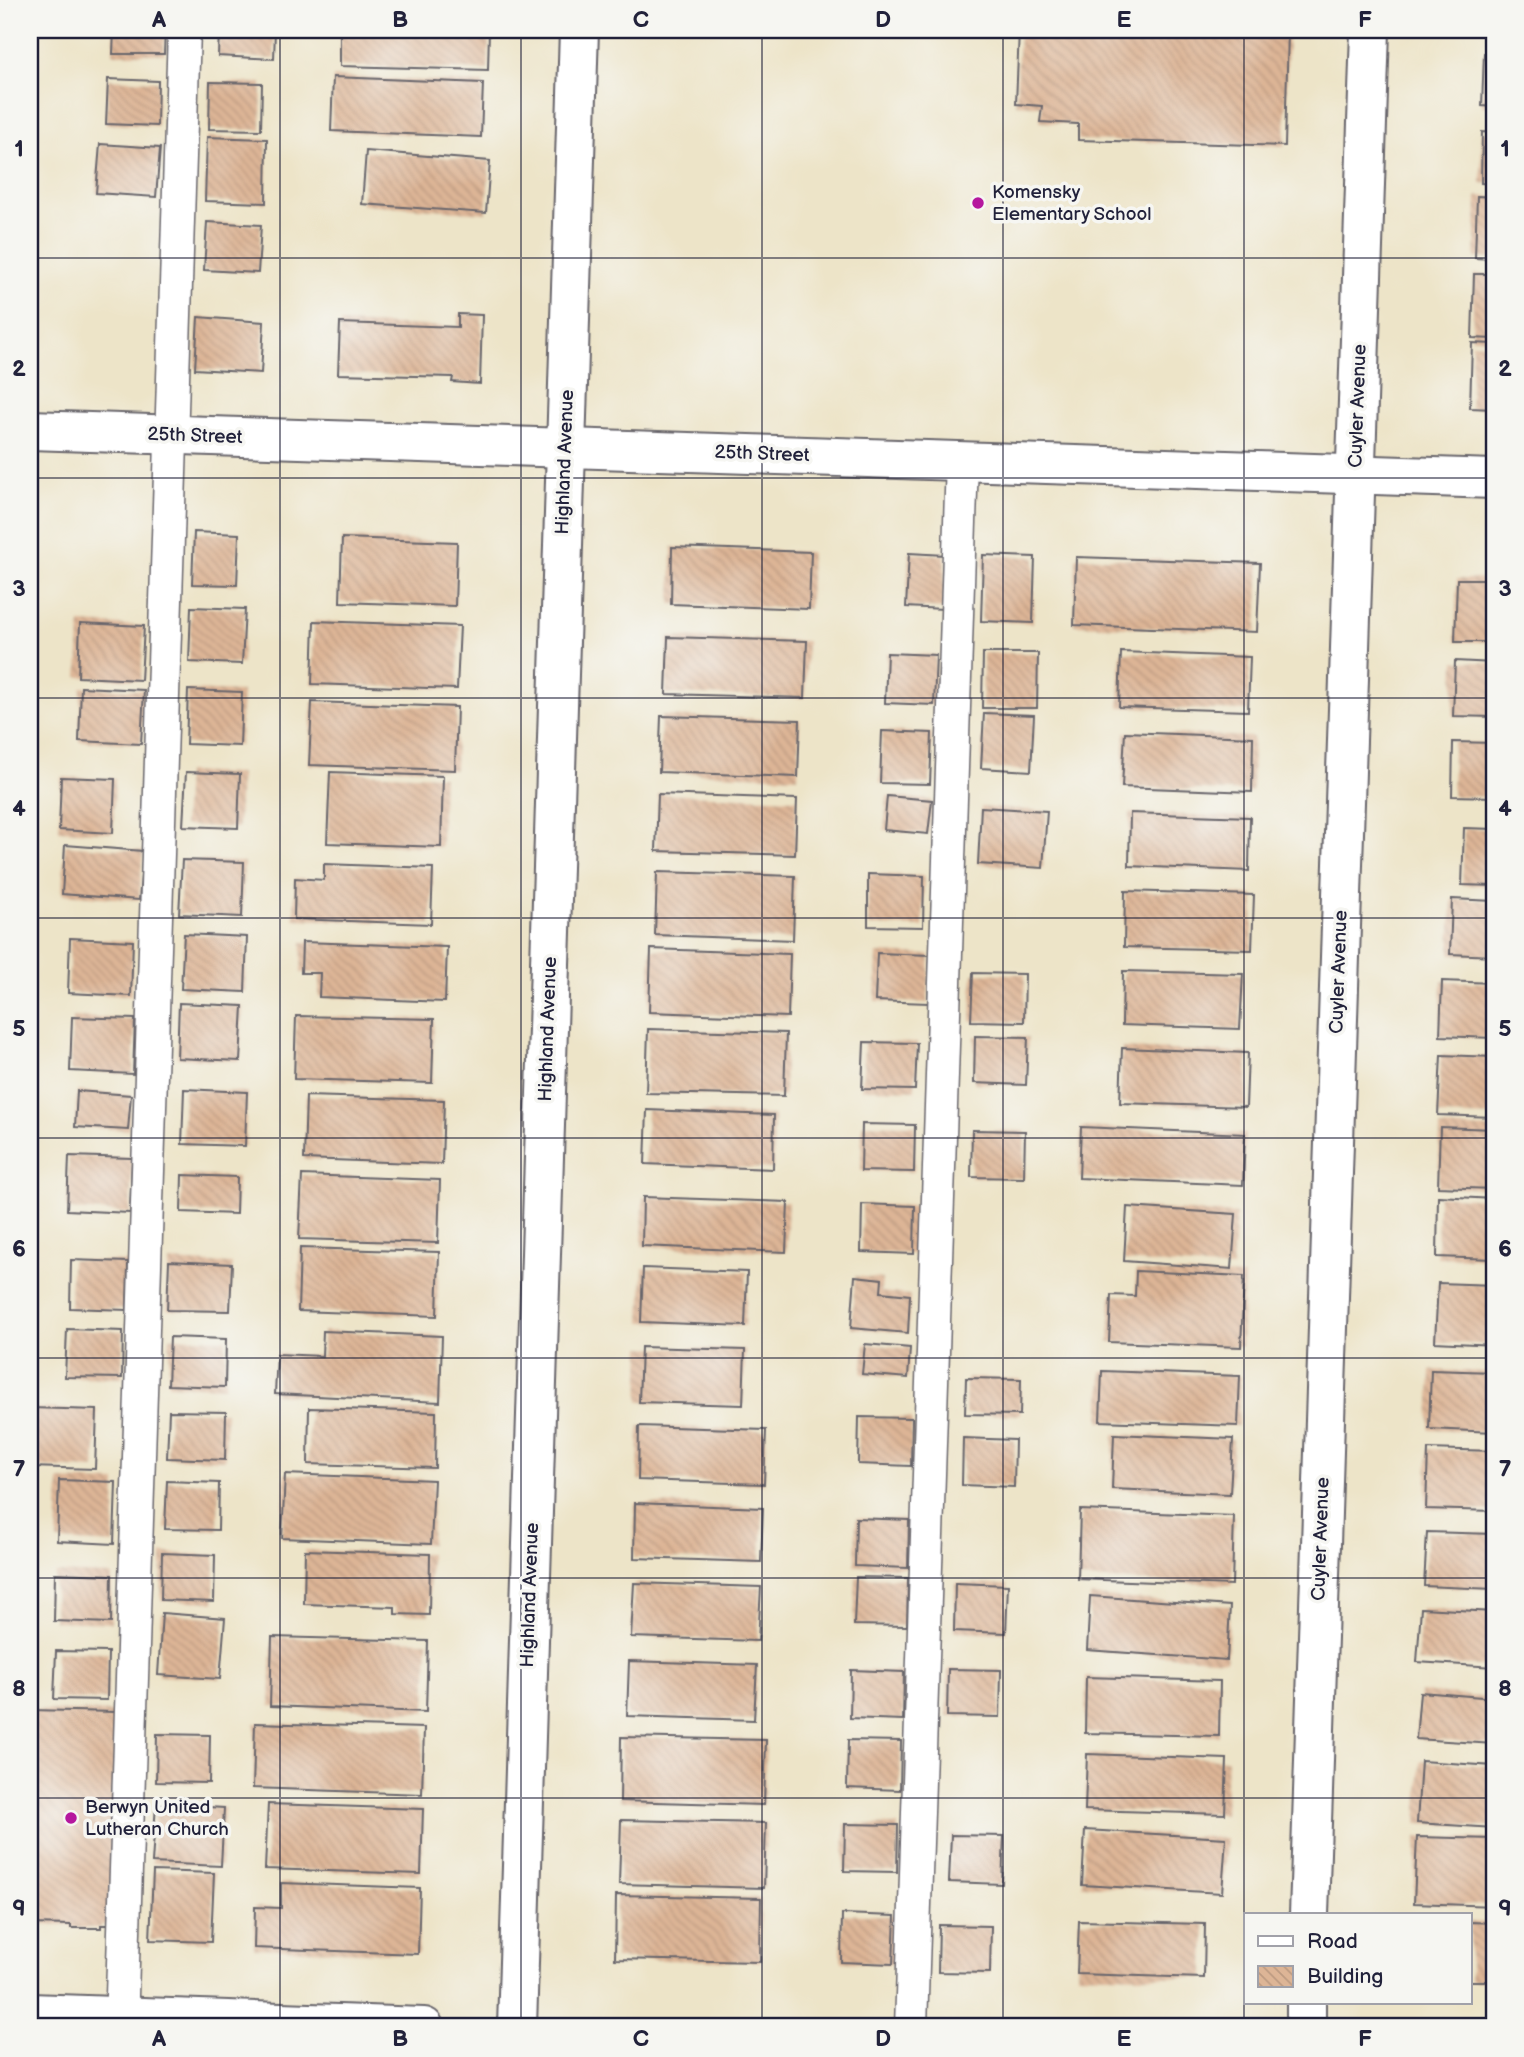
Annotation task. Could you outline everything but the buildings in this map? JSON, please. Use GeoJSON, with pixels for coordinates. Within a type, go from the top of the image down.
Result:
{"type":"FeatureCollection","features":[{"type":"Feature","properties":{"kind":"street","name":"Highland Avenue"},"geometry":{"type":"LineString","coordinates":[[517,2027],[579,30]]}},
{"type":"Feature","properties":{"kind":"street","name":"Cuyler Avenue"},"geometry":{"type":"LineString","coordinates":[[1309,1913],[1370,30]]}},
{"type":"Feature","properties":{"kind":"street","name":"25th Street"},"geometry":{"type":"LineString","coordinates":[[30,430],[1494,479]]}},
{"type":"Feature","properties":{"kind":"street"},"geometry":{"type":"LineString","coordinates":[[1306,2004],[1306,2027]]}},
{"type":"Feature","properties":{"kind":"street"},"geometry":{"type":"LineString","coordinates":[[30,2014],[121,2022],[424,2027]]}},
{"type":"Feature","properties":{"kind":"lane"},"geometry":{"type":"LineString","coordinates":[[121,2022],[184,30]]}},
{"type":"Feature","properties":{"kind":"lane"},"geometry":{"type":"LineString","coordinates":[[911,2027],[962,461]]}},
{"type":"Feature","properties":{"kind":"place","name":"Komensky Elementary School"},"geometry":{"type":"Point","coordinates":[978,203]}},
{"type":"Feature","properties":{"kind":"place","name":"Berwyn United Lutheran Church"},"geometry":{"type":"Point","coordinates":[71,1818]}}]}
